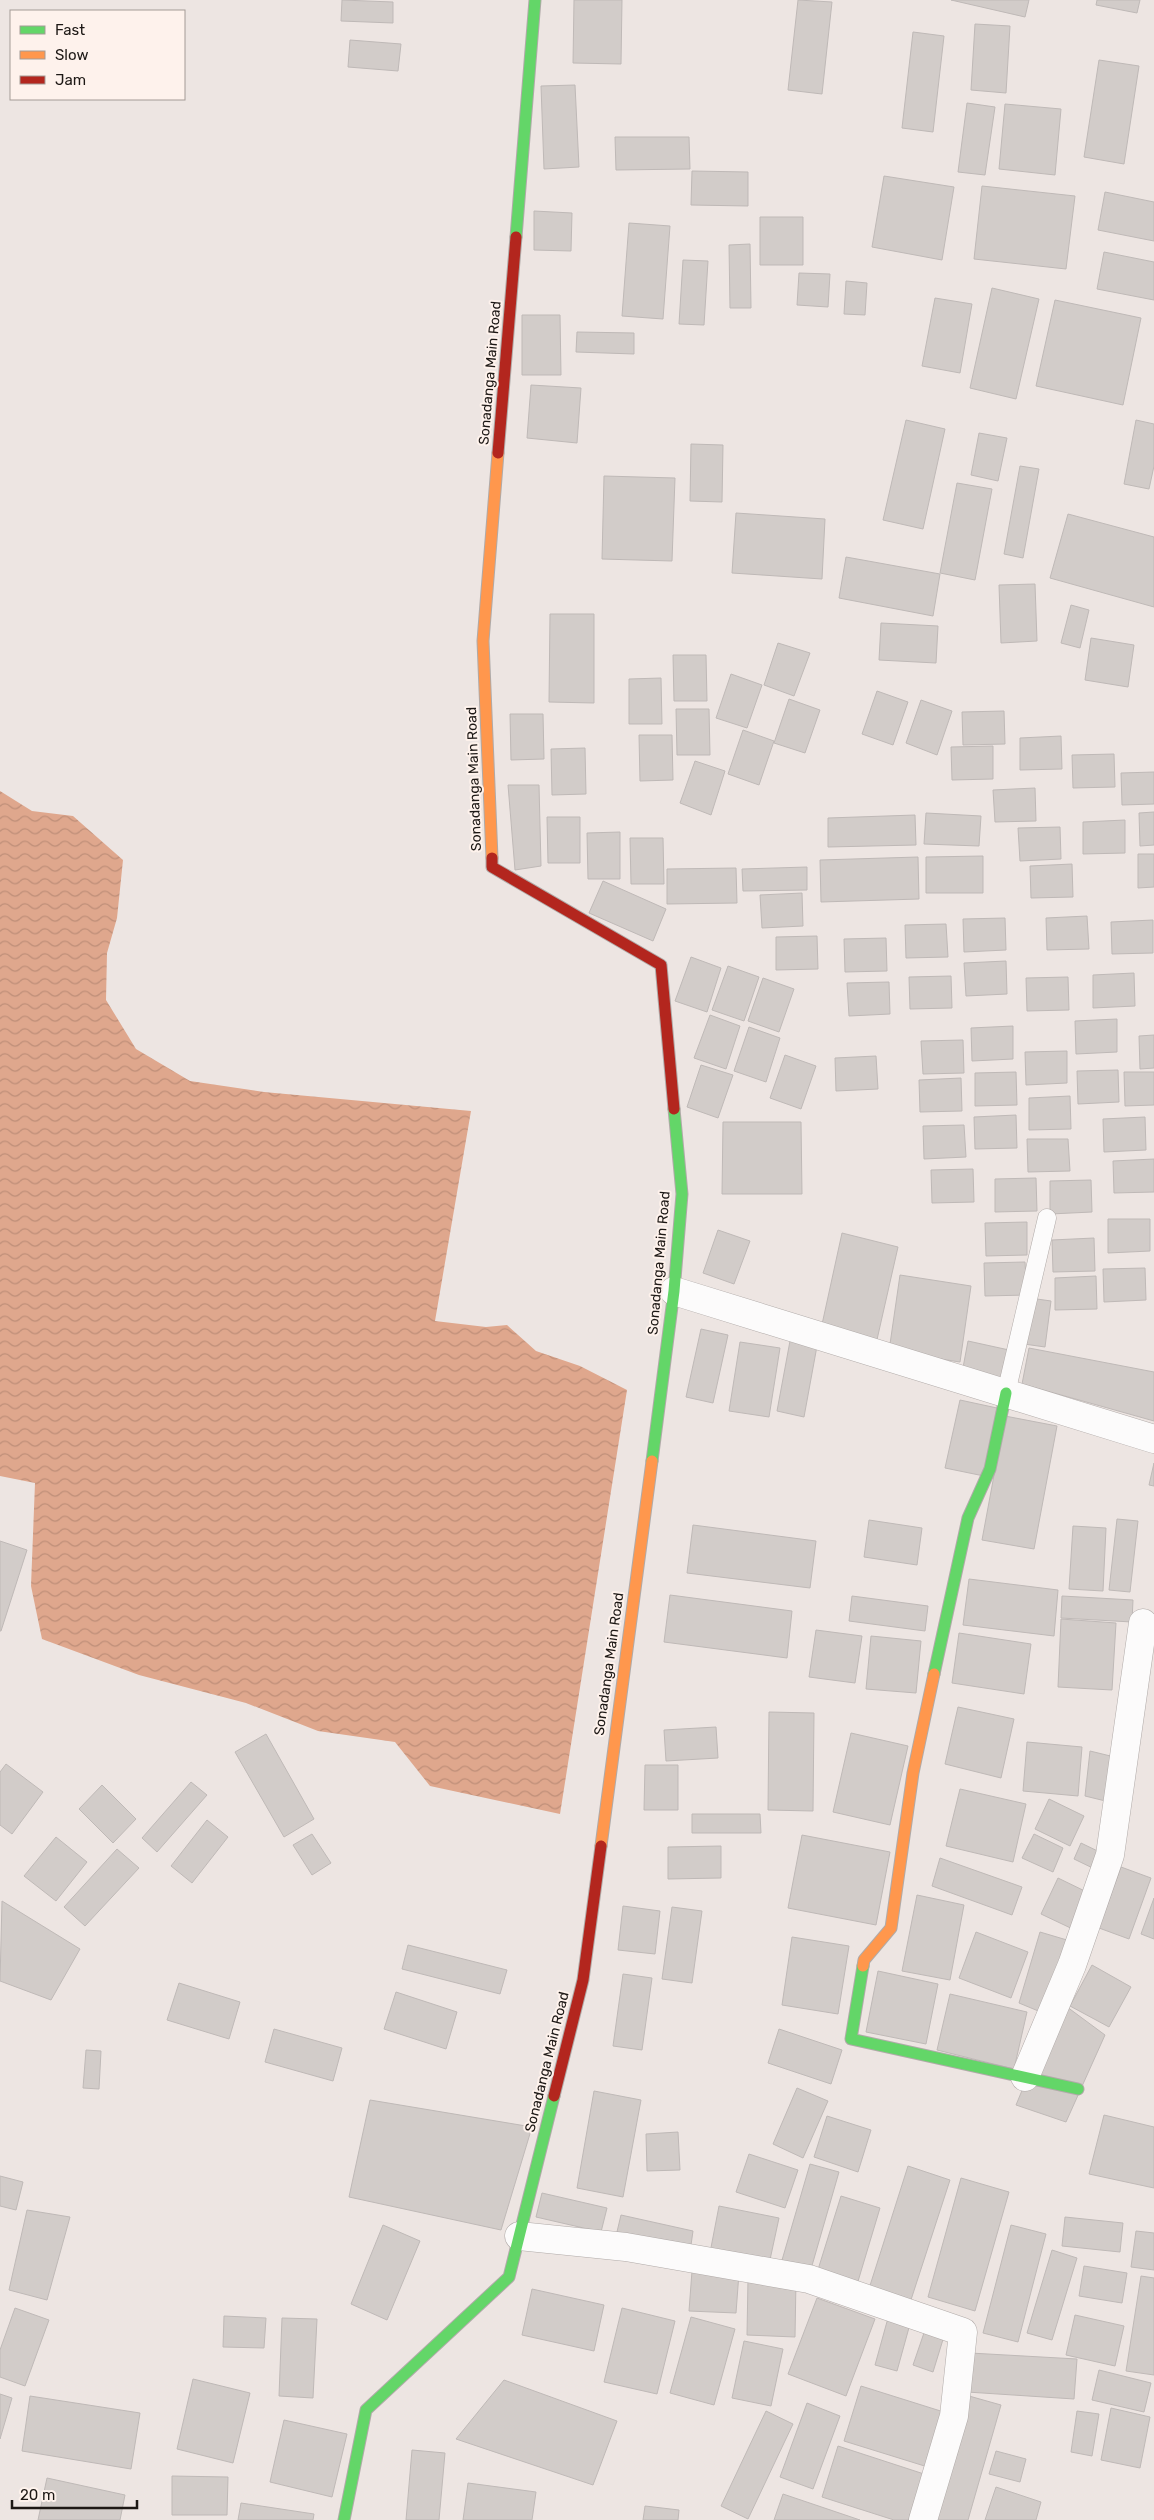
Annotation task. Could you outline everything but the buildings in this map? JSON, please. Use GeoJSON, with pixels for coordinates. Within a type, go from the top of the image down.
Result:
{"type":"FeatureCollection","features":[{"type":"Feature","properties":{"kind":"street","name":"Sonadanga Main Road"},"geometry":{"type":"LineString","coordinates":[[344,2520],[366,2410],[508,2277],[519,2236],[583,1980],[674,1291],[682,1194],[661,965],[492,867],[484,641],[535,0]]}},
{"type":"Feature","properties":{"kind":"street"},"geometry":{"type":"LineString","coordinates":[[674,1291],[1154,1439]]}},
{"type":"Feature","properties":{"kind":"street"},"geometry":{"type":"LineString","coordinates":[[1006,1393],[990,1469],[968,1518],[912,1773],[891,1928],[864,1960],[851,2039],[1078,2089]]}},
{"type":"Feature","properties":{"kind":"street"},"geometry":{"type":"LineString","coordinates":[[1025,2077],[1072,1965],[1110,1855],[1143,1622]]}},
{"type":"Feature","properties":{"kind":"street"},"geometry":{"type":"LineString","coordinates":[[519,2236],[626,2247],[810,2279],[963,2332],[954,2416],[923,2520]]}},
{"type":"Feature","properties":{"kind":"lane"},"geometry":{"type":"LineString","coordinates":[[1006,1393],[1047,1218]]}},
{"type":"Feature","properties":{"kind":"water"},"geometry":{"type":"Polygon","coordinates":[[[0,791],[32,811],[73,816],[123,860],[117,918],[107,953],[106,1000],[136,1049],[190,1081],[264,1092],[471,1111],[435,1321],[486,1327],[507,1325],[536,1351],[580,1366],[627,1390],[560,1814],[430,1786],[395,1742],[318,1731],[246,1703],[139,1675],[42,1639],[31,1586],[35,1483],[0,1476],[0,791]]]}},
{"type":"Feature","properties":{"kind":"traffic: fast"},"geometry":{"type":"LineString","coordinates":[[516,237],[535,0]]}},
{"type":"Feature","properties":{"kind":"traffic: fast"},"geometry":{"type":"LineString","coordinates":[[652,1461],[674,1291],[682,1194],[674,1109]]}},
{"type":"Feature","properties":{"kind":"traffic: fast"},"geometry":{"type":"LineString","coordinates":[[934,1674],[968,1518],[990,1469],[1006,1393]]}},
{"type":"Feature","properties":{"kind":"traffic: fast"},"geometry":{"type":"LineString","coordinates":[[863,1966],[851,2039],[1078,2089]]}},
{"type":"Feature","properties":{"kind":"traffic: fast"},"geometry":{"type":"LineString","coordinates":[[344,2520],[366,2410],[509,2277],[554,2096]]}},
{"type":"Feature","properties":{"kind":"traffic: slow"},"geometry":{"type":"LineString","coordinates":[[492,858],[483,641],[498,453]]}},
{"type":"Feature","properties":{"kind":"traffic: slow"},"geometry":{"type":"LineString","coordinates":[[601,1846],[652,1461]]}},
{"type":"Feature","properties":{"kind":"traffic: slow"},"geometry":{"type":"LineString","coordinates":[[863,1966],[864,1960],[891,1928],[913,1773],[934,1674]]}},
{"type":"Feature","properties":{"kind":"traffic: jam"},"geometry":{"type":"LineString","coordinates":[[498,453],[516,237]]}},
{"type":"Feature","properties":{"kind":"traffic: jam"},"geometry":{"type":"LineString","coordinates":[[492,858],[492,867],[661,965],[674,1109]]}},
{"type":"Feature","properties":{"kind":"traffic: jam"},"geometry":{"type":"LineString","coordinates":[[554,2096],[583,1980],[601,1846]]}}]}
